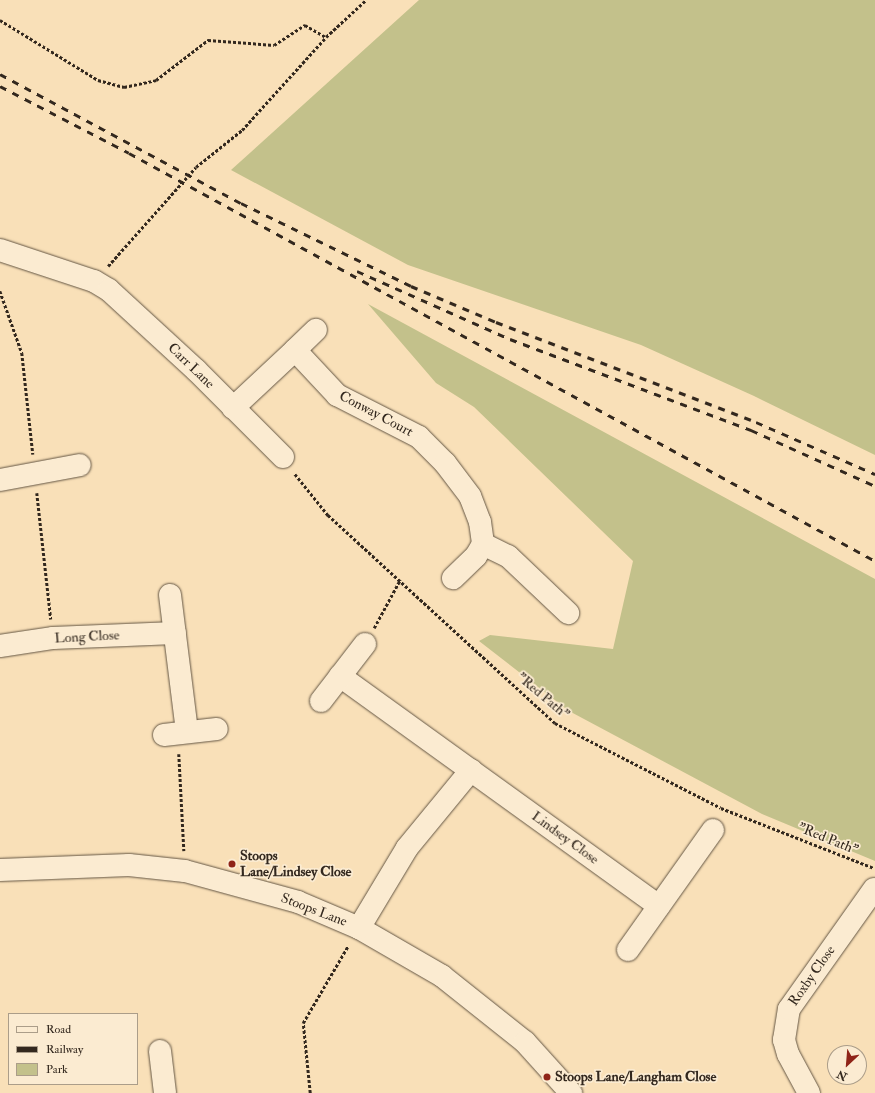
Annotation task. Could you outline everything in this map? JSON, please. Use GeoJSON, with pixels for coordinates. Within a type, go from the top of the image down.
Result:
{"type":"FeatureCollection","features":[{"type":"Feature","properties":{"kind":"street","name":"Carr Lane"},"geometry":{"type":"LineString","coordinates":[[0,250],[94,281],[109,290],[152,328],[283,458]]}},
{"type":"Feature","properties":{"kind":"street"},"geometry":{"type":"LineString","coordinates":[[233,408],[316,330]]}},
{"type":"Feature","properties":{"kind":"street","name":"Conway Court"},"geometry":{"type":"LineString","coordinates":[[295,350],[337,395],[405,428],[419,437],[445,463],[470,496],[480,522],[482,544]]}},
{"type":"Feature","properties":{"kind":"street"},"geometry":{"type":"LineString","coordinates":[[0,480],[80,465]]}},
{"type":"Feature","properties":{"kind":"street"},"geometry":{"type":"LineString","coordinates":[[453,578],[476,556],[482,544],[508,556],[568,613]]}},
{"type":"Feature","properties":{"kind":"street"},"geometry":{"type":"LineString","coordinates":[[170,595],[174,633],[176,734],[217,729]]}},
{"type":"Feature","properties":{"kind":"street","name":"Long Close"},"geometry":{"type":"LineString","coordinates":[[0,646],[53,638],[174,633]]}},
{"type":"Feature","properties":{"kind":"street"},"geometry":{"type":"LineString","coordinates":[[322,701],[365,644]]}},
{"type":"Feature","properties":{"kind":"street","name":"Lindsey Close"},"geometry":{"type":"LineString","coordinates":[[340,676],[659,906]]}},
{"type":"Feature","properties":{"kind":"street"},"geometry":{"type":"LineString","coordinates":[[359,928],[407,848],[471,770]]}},
{"type":"Feature","properties":{"kind":"street"},"geometry":{"type":"LineString","coordinates":[[628,950],[713,830]]}},
{"type":"Feature","properties":{"kind":"street","name":"Stoops Lane"},"geometry":{"type":"LineString","coordinates":[[0,870],[129,865],[185,871],[298,902],[359,928],[435,972],[484,1008],[526,1042],[571,1093]]}},
{"type":"Feature","properties":{"kind":"street","name":"Roxby Close"},"geometry":{"type":"LineString","coordinates":[[809,1093],[788,1054],[784,1040],[788,1009],[875,879]]}},
{"type":"Feature","properties":{"kind":"street"},"geometry":{"type":"LineString","coordinates":[[160,1051],[165,1093]]}},
{"type":"Feature","properties":{"kind":"path"},"geometry":{"type":"LineString","coordinates":[[94,281],[196,167],[242,130],[326,37],[366,0]]}},
{"type":"Feature","properties":{"kind":"path"},"geometry":{"type":"LineString","coordinates":[[0,20],[98,80],[124,87],[156,80],[208,40],[274,45],[305,25],[326,37]]}},
{"type":"Feature","properties":{"kind":"path","name":"\"Red Path\""},"geometry":{"type":"LineString","coordinates":[[283,458],[328,515],[555,723],[721,808],[875,879]]}},
{"type":"Feature","properties":{"kind":"path"},"geometry":{"type":"LineString","coordinates":[[365,644],[400,580]]}},
{"type":"Feature","properties":{"kind":"path"},"geometry":{"type":"LineString","coordinates":[[176,734],[185,871]]}},
{"type":"Feature","properties":{"kind":"path"},"geometry":{"type":"LineString","coordinates":[[310,1093],[303,1023],[359,928]]}},
{"type":"Feature","properties":{"kind":"green space"},"geometry":{"type":"Polygon","coordinates":[[[419,0],[875,0],[875,455],[754,396],[641,345],[408,265],[231,170],[419,0]]]}},
{"type":"Feature","properties":{"kind":"green space"},"geometry":{"type":"Polygon","coordinates":[[[368,304],[875,579],[875,861],[762,814],[569,711],[479,641],[490,635],[613,649],[633,561],[474,407],[436,383],[368,304]]]}},
{"type":"Feature","properties":{"kind":"railway"},"geometry":{"type":"LineString","coordinates":[[0,74],[241,203],[411,286],[496,322],[756,422],[875,474]]}},
{"type":"Feature","properties":{"kind":"railway"},"geometry":{"type":"LineString","coordinates":[[0,86],[129,153],[875,561]]}},
{"type":"Feature","properties":{"kind":"railway"},"geometry":{"type":"LineString","coordinates":[[357,271],[510,339],[751,430],[875,486]]}},
{"type":"Feature","properties":{"kind":"place","name":"Stoops Lane/Lindsey Close"},"geometry":{"type":"Point","coordinates":[232,864]}},
{"type":"Feature","properties":{"kind":"place","name":"Stoops Lane/Langham Close"},"geometry":{"type":"Point","coordinates":[547,1077]}}]}
